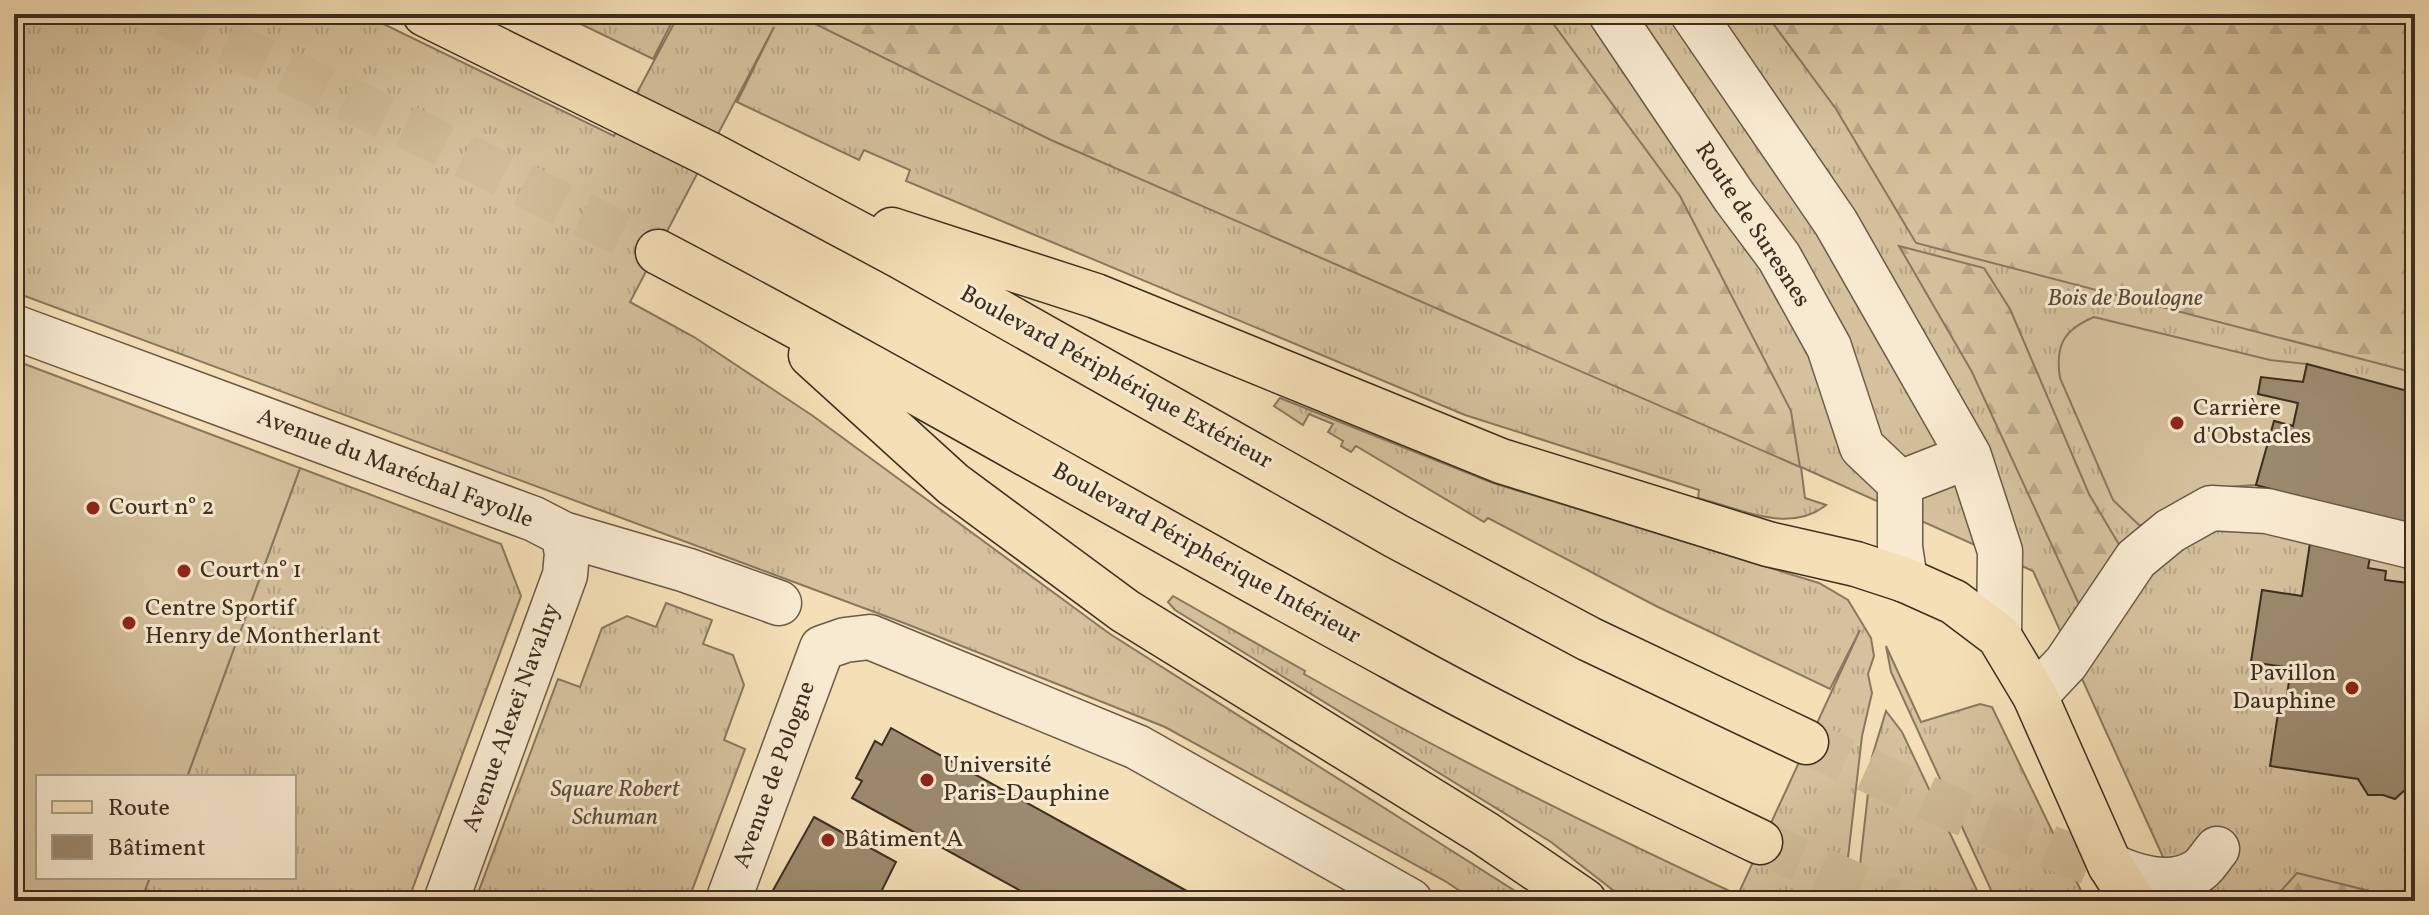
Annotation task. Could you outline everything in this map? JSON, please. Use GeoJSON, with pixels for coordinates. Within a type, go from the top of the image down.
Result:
{"type":"FeatureCollection","features":[{"type":"Feature","properties":{"kind":"main road","name":"Boulevard Périphérique Extérieur"},"geometry":{"type":"LineString","coordinates":[[425,14],[750,176],[900,256],[1423,551],[1589,639],[1806,742]]}},
{"type":"Feature","properties":{"kind":"main road"},"geometry":{"type":"LineString","coordinates":[[750,176],[818,205],[1096,296],[1501,461],[1768,544],[1856,564],[1905,580],[1954,602],[1999,636],[2035,696],[2110,865],[2133,901]]}},
{"type":"Feature","properties":{"kind":"main road","name":"Boulevard Périphérique Intérieur"},"geometry":{"type":"LineString","coordinates":[[658,252],[1396,660],[1535,734],[1760,842]]}},
{"type":"Feature","properties":{"kind":"main road"},"geometry":{"type":"LineString","coordinates":[[711,280],[770,321],[843,381],[953,484],[1125,611],[1458,816],[1584,901]]}},
{"type":"Feature","properties":{"kind":"street","name":"Route de Suresnes"},"geometry":{"type":"LineString","coordinates":[[1611,14],[1735,198],[1779,257],[1829,347],[1862,447],[1900,483]]}},
{"type":"Feature","properties":{"kind":"street"},"geometry":{"type":"LineString","coordinates":[[1693,14],[1836,223],[1969,456],[2000,551],[1999,636]]}},
{"type":"Feature","properties":{"kind":"street","name":"Avenue du Maréchal Fayolle"},"geometry":{"type":"LineString","coordinates":[[14,327],[519,514],[563,534],[686,570],[779,603]]}},
{"type":"Feature","properties":{"kind":"street"},"geometry":{"type":"LineString","coordinates":[[1905,580],[1900,547],[1900,483],[1969,456]]}},
{"type":"Feature","properties":{"kind":"street"},"geometry":{"type":"LineString","coordinates":[[2035,696],[2066,663],[2136,559],[2170,531],[2211,508],[2267,511],[2415,547]]}},
{"type":"Feature","properties":{"kind":"street","name":"Avenue Alexeï Navalny"},"geometry":{"type":"LineString","coordinates":[[446,901],[565,575],[567,553],[563,534]]}},
{"type":"Feature","properties":{"kind":"street","name":"Avenue de Pologne"},"geometry":{"type":"LineString","coordinates":[[728,901],[822,648],[845,640],[870,637],[896,645],[1137,747],[1410,901]]}},
{"type":"Feature","properties":{"kind":"street"},"geometry":{"type":"LineString","coordinates":[[2110,865],[2133,876],[2163,880],[2196,873],[2217,849]]}},
{"type":"Feature","properties":{"kind":"green space","name":"Bois de Boulogne"},"geometry":{"type":"Polygon","coordinates":[[[14,14],[363,14],[614,136],[679,14],[2415,14],[2415,901],[2183,901],[2033,571],[1801,467],[1805,498],[1826,505],[1812,514],[1780,519],[1698,498],[1699,490],[1465,415],[906,181],[910,170],[864,150],[859,160],[737,102],[774,27],[630,302],[694,337],[813,416],[1110,634],[1531,901],[1475,901],[1445,881],[1165,727],[904,623],[14,292],[14,14]]]}},
{"type":"Feature","properties":{"kind":"green space"},"geometry":{"type":"Polygon","coordinates":[[[560,14],[676,14],[653,59],[560,14]]]}},
{"type":"Feature","properties":{"kind":"green space"},"geometry":{"type":"Polygon","coordinates":[[[795,14],[1546,14],[1680,196],[1791,411],[1800,467],[1051,140],[795,14]]]}},
{"type":"Feature","properties":{"kind":"green space"},"geometry":{"type":"Polygon","coordinates":[[[1766,14],[2415,14],[2415,373],[1916,243],[1836,109],[1766,14]]]}},
{"type":"Feature","properties":{"kind":"green space"},"geometry":{"type":"Polygon","coordinates":[[[1899,246],[1984,268],[2010,309],[2089,494],[2124,553],[2083,613],[1972,372],[1899,246]]]}},
{"type":"Feature","properties":{"kind":"green space","name":"Carrière d'Obstacles"},"geometry":{"type":"Polygon","coordinates":[[[2094,317],[2270,360],[2307,364],[2303,382],[2261,378],[2258,394],[2298,403],[2293,426],[2275,421],[2256,485],[2207,492],[2148,525],[2139,525],[2113,500],[2060,378],[2059,357],[2064,340],[2075,328],[2094,317]]]}},
{"type":"Feature","properties":{"kind":"green space","name":"Centre Sportif Henry de Montherlant"},"geometry":{"type":"Polygon","coordinates":[[[14,360],[300,468],[188,775],[36,775],[36,879],[149,879],[141,901],[14,901],[14,360]]]}},
{"type":"Feature","properties":{"kind":"green space"},"geometry":{"type":"Polygon","coordinates":[[[1280,398],[1493,483],[1819,583],[1848,600],[1871,638],[1874,656],[1868,674],[1872,693],[1862,736],[1843,901],[1735,901],[1860,630],[1830,689],[1656,606],[1488,518],[1484,522],[1356,446],[1351,452],[1341,446],[1343,441],[1328,432],[1333,424],[1309,414],[1303,425],[1274,406],[1280,398]]]}},
{"type":"Feature","properties":{"kind":"green space"},"geometry":{"type":"Polygon","coordinates":[[[300,468],[501,544],[521,596],[408,901],[141,901],[149,879],[296,879],[296,775],[188,775],[300,468]]]}},
{"type":"Feature","properties":{"kind":"green space"},"geometry":{"type":"Polygon","coordinates":[[[1173,596],[1410,733],[1572,816],[1736,894],[1733,901],[1627,901],[1551,842],[1175,610],[1168,602],[1173,596]]]}},
{"type":"Feature","properties":{"kind":"green space","name":"Square Robert Schuman"},"geometry":{"type":"Polygon","coordinates":[[[666,603],[712,620],[703,644],[733,655],[744,685],[724,740],[745,749],[688,901],[475,901],[558,679],[580,687],[602,628],[627,616],[656,627],[666,603]]]}},
{"type":"Feature","properties":{"kind":"green space"},"geometry":{"type":"Polygon","coordinates":[[[1886,646],[1921,722],[1980,704],[1992,707],[2086,901],[1996,901],[1891,672],[1886,646]]]}},
{"type":"Feature","properties":{"kind":"green space"},"geometry":{"type":"Polygon","coordinates":[[[1886,711],[1902,732],[1982,901],[1856,901],[1872,757],[1886,711]]]}},
{"type":"Feature","properties":{"kind":"green space"},"geometry":{"type":"Polygon","coordinates":[[[2297,873],[2410,901],[2272,901],[2297,873]]]}},
{"type":"Feature","properties":{"kind":"building"},"geometry":{"type":"Polygon","coordinates":[[[2307,364],[2415,393],[2415,527],[2256,485],[2274,421],[2293,426],[2298,403],[2258,394],[2261,377],[2303,382],[2307,364]]]}},
{"type":"Feature","properties":{"kind":"building","name":"Pavillon Dauphine"},"geometry":{"type":"Polygon","coordinates":[[[2310,543],[2371,552],[2368,568],[2386,571],[2385,580],[2415,584],[2415,788],[2408,787],[2395,799],[2368,795],[2358,779],[2270,766],[2279,707],[2285,708],[2291,668],[2251,662],[2262,590],[2302,596],[2310,543]]]}},
{"type":"Feature","properties":{"kind":"building"},"geometry":{"type":"Polygon","coordinates":[[[891,728],[1205,901],[1039,901],[852,798],[862,781],[856,778],[875,741],[882,745],[891,728]]]}},
{"type":"Feature","properties":{"kind":"building","name":"Bâtiment A"},"geometry":{"type":"Polygon","coordinates":[[[814,817],[896,862],[880,894],[892,901],[767,901],[814,817]]]}},
{"type":"Feature","properties":{"kind":"tunnel"},"geometry":{"type":"LineString","coordinates":[[166,14],[417,132],[658,252]]}},
{"type":"Feature","properties":{"kind":"tunnel"},"geometry":{"type":"LineString","coordinates":[[1806,742],[1961,813],[2188,901]]}},
{"type":"Feature","properties":{"kind":"tunnel"},"geometry":{"type":"LineString","coordinates":[[1760,842],[1892,901]]}},
{"type":"Feature","properties":{"kind":"place","name":"Carrière d'Obstacles"},"geometry":{"type":"Point","coordinates":[2177,423]}},
{"type":"Feature","properties":{"kind":"place","name":"Court n° 2"},"geometry":{"type":"Point","coordinates":[93,508]}},
{"type":"Feature","properties":{"kind":"place","name":"Court n° 1"},"geometry":{"type":"Point","coordinates":[184,571]}},
{"type":"Feature","properties":{"kind":"place","name":"Centre Sportif Henry de Montherlant"},"geometry":{"type":"Point","coordinates":[129,623]}},
{"type":"Feature","properties":{"kind":"place","name":"Pavillon Dauphine"},"geometry":{"type":"Point","coordinates":[2352,688]}},
{"type":"Feature","properties":{"kind":"place","name":"Université Paris-Dauphine"},"geometry":{"type":"Point","coordinates":[927,780]}},
{"type":"Feature","properties":{"kind":"place","name":"Bâtiment A"},"geometry":{"type":"Point","coordinates":[828,840]}}]}
